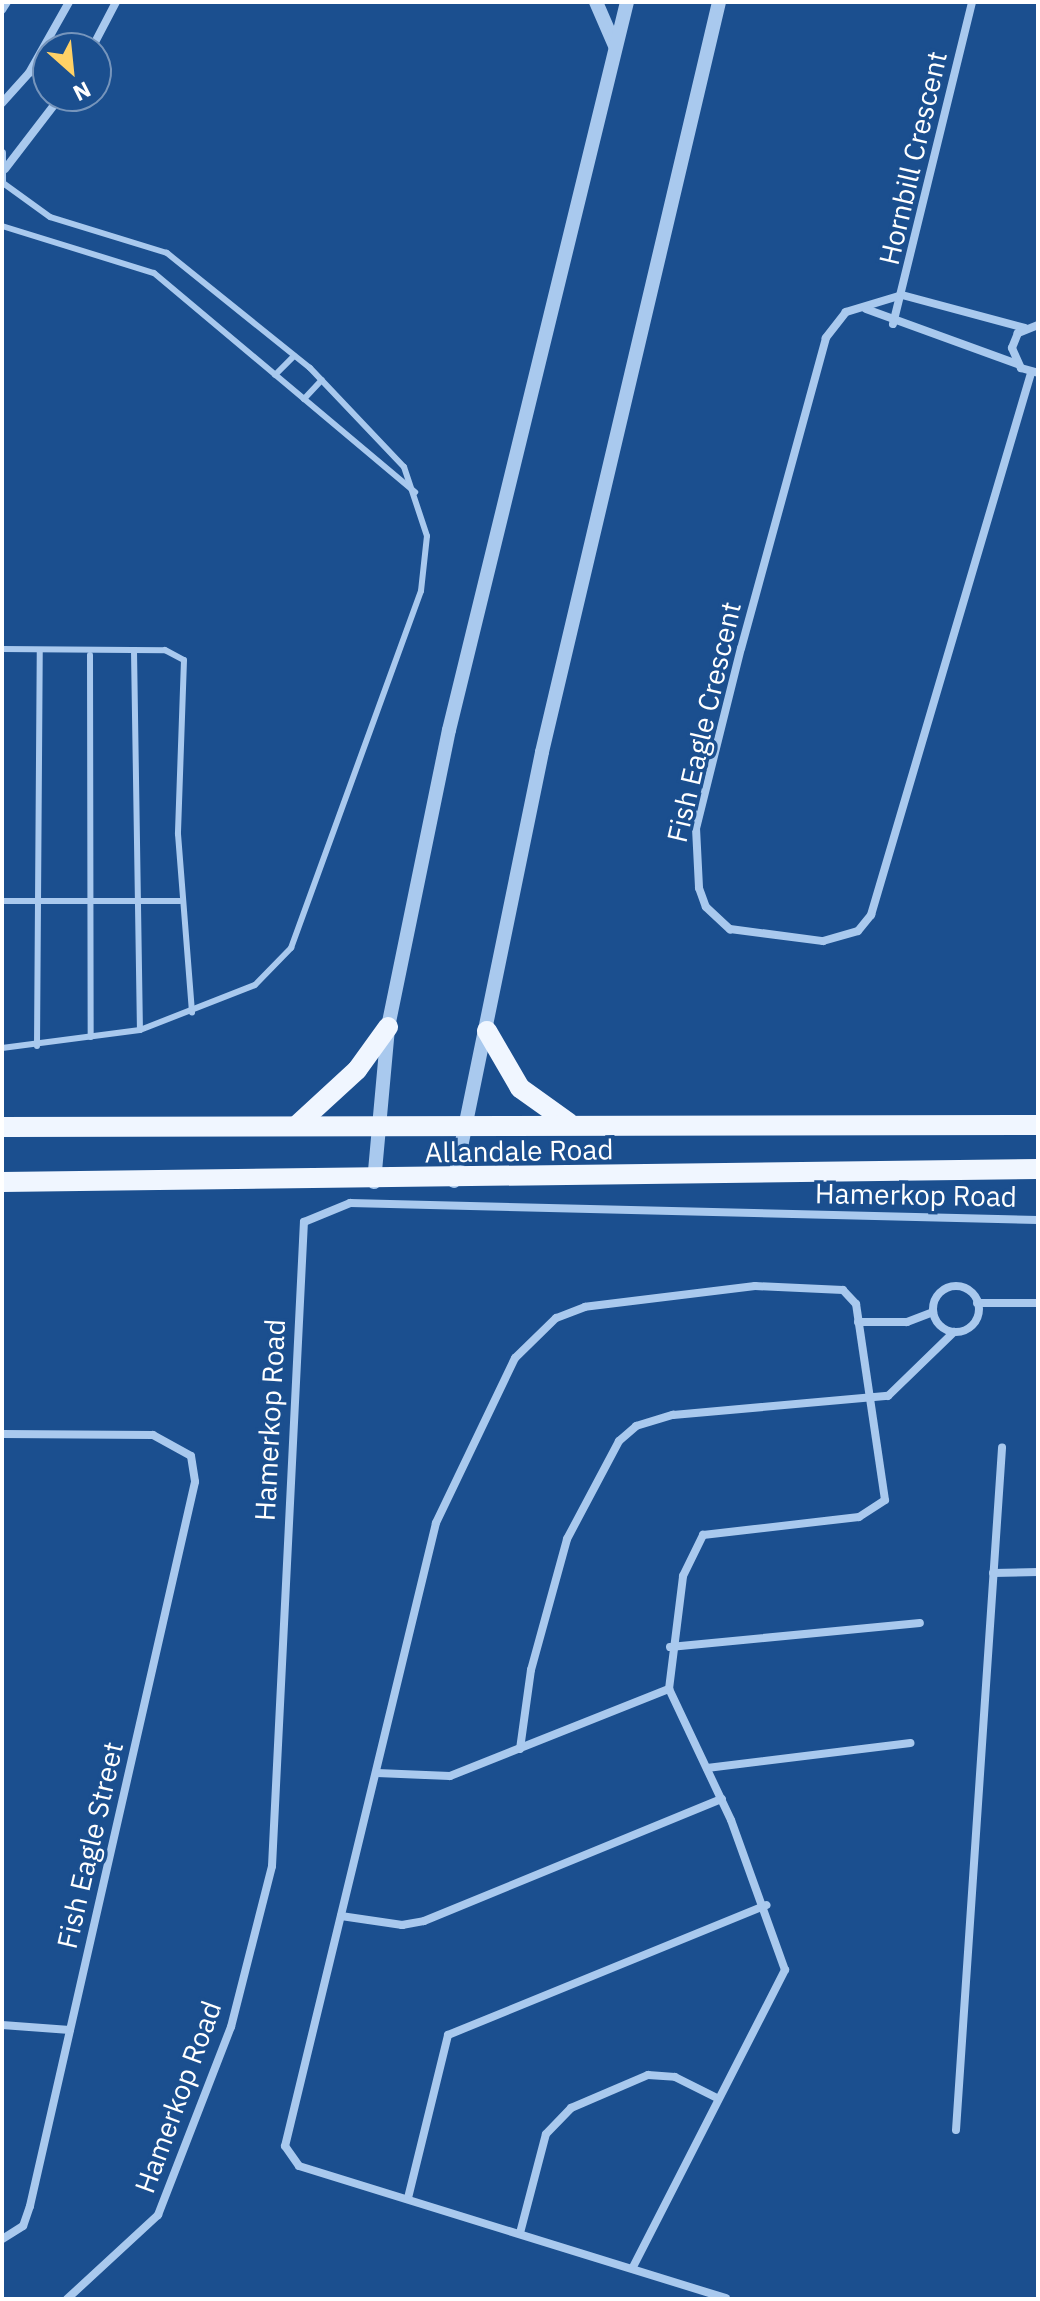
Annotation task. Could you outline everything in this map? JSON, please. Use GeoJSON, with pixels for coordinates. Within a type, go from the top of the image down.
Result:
{"type":"FeatureCollection","features":[{"type":"Feature","properties":{"kind":"main road"},"geometry":{"type":"LineString","coordinates":[[296,1126],[357,1070],[388,1027]]}},
{"type":"Feature","properties":{"kind":"main road"},"geometry":{"type":"LineString","coordinates":[[487,1031],[520,1088],[569,1123]]}},
{"type":"Feature","properties":{"kind":"main road","name":"Allandale Road"},"geometry":{"type":"LineString","coordinates":[[2,1127],[569,1123],[1038,1125]]}},
{"type":"Feature","properties":{"kind":"main road","name":"Allandale Road"},"geometry":{"type":"LineString","coordinates":[[2,1182],[454,1181],[1038,1169]]}},
{"type":"Feature","properties":{"kind":"street"},"geometry":{"type":"LineString","coordinates":[[2,10],[7,2]]}},
{"type":"Feature","properties":{"kind":"street"},"geometry":{"type":"LineString","coordinates":[[2,103],[29,73],[69,2]]}},
{"type":"Feature","properties":{"kind":"street"},"geometry":{"type":"LineString","coordinates":[[100,32],[116,2]]}},
{"type":"Feature","properties":{"kind":"street"},"geometry":{"type":"LineString","coordinates":[[596,2],[615,47]]}},
{"type":"Feature","properties":{"kind":"street"},"geometry":{"type":"LineString","coordinates":[[374,1182],[388,1027],[453,715],[627,2]]}},
{"type":"Feature","properties":{"kind":"street"},"geometry":{"type":"LineString","coordinates":[[454,1181],[545,737],[719,2]]}},
{"type":"Feature","properties":{"kind":"street","name":"Hornbill Crescent"},"geometry":{"type":"LineString","coordinates":[[893,324],[972,2]]}},
{"type":"Feature","properties":{"kind":"street"},"geometry":{"type":"LineString","coordinates":[[5,169],[49,112]]}},
{"type":"Feature","properties":{"kind":"street"},"geometry":{"type":"LineString","coordinates":[[2,153],[5,169],[2,184]]}},
{"type":"Feature","properties":{"kind":"street"},"geometry":{"type":"LineString","coordinates":[[902,295],[1025,328],[1038,325]]}},
{"type":"Feature","properties":{"kind":"street","name":"Fish Eagle Crescent"},"geometry":{"type":"LineString","coordinates":[[902,295],[842,315],[826,338],[696,828],[699,888],[706,907],[730,929],[823,941],[868,921],[1035,373]]}},
{"type":"Feature","properties":{"kind":"street"},"geometry":{"type":"LineString","coordinates":[[866,309],[893,324],[1017,364],[1035,373]]}},
{"type":"Feature","properties":{"kind":"street"},"geometry":{"type":"LineString","coordinates":[[1017,364],[1014,340],[1025,328]]}},
{"type":"Feature","properties":{"kind":"street","name":"Hamerkop Road"},"geometry":{"type":"LineString","coordinates":[[67,2299],[158,2215],[231,2027],[272,1866],[304,1222],[350,1203],[1038,1220]]}},
{"type":"Feature","properties":{"kind":"street"},"geometry":{"type":"LineString","coordinates":[[633,2267],[785,1970],[766,1905],[722,1799],[669,1689],[670,1647],[696,1540],[859,1517],[881,1506],[887,1480],[873,1398],[854,1300],[843,1290],[755,1286],[578,1309],[532,1339],[515,1358],[442,1504],[285,2151],[299,2166],[726,2298]]}},
{"type":"Feature","properties":{"kind":"street"},"geometry":{"type":"LineString","coordinates":[[933,1312],[936,1298],[954,1287],[977,1303],[1038,1303]]}},
{"type":"Feature","properties":{"kind":"street"},"geometry":{"type":"LineString","coordinates":[[520,1749],[531,1670],[567,1539],[619,1441],[636,1426],[673,1415],[873,1398],[899,1390],[954,1332],[974,1323],[977,1303]]}},
{"type":"Feature","properties":{"kind":"street"},"geometry":{"type":"LineString","coordinates":[[858,1322],[907,1322],[933,1312]]}},
{"type":"Feature","properties":{"kind":"street"},"geometry":{"type":"LineString","coordinates":[[933,1312],[954,1332]]}},
{"type":"Feature","properties":{"kind":"street","name":"Fish Eagle Street"},"geometry":{"type":"LineString","coordinates":[[2,1434],[153,1435],[191,1456],[194,1492],[27,2221],[5,2238]]}},
{"type":"Feature","properties":{"kind":"street"},"geometry":{"type":"LineString","coordinates":[[956,2130],[1002,1448]]}},
{"type":"Feature","properties":{"kind":"street"},"geometry":{"type":"LineString","coordinates":[[993,1573],[1038,1572]]}},
{"type":"Feature","properties":{"kind":"street"},"geometry":{"type":"LineString","coordinates":[[670,1647],[920,1623]]}},
{"type":"Feature","properties":{"kind":"street"},"geometry":{"type":"LineString","coordinates":[[377,1773],[441,1779],[669,1689]]}},
{"type":"Feature","properties":{"kind":"street"},"geometry":{"type":"LineString","coordinates":[[707,1768],[910,1743]]}},
{"type":"Feature","properties":{"kind":"street"},"geometry":{"type":"LineString","coordinates":[[341,1916],[402,1925],[424,1921],[722,1799]]}},
{"type":"Feature","properties":{"kind":"street"},"geometry":{"type":"LineString","coordinates":[[408,2198],[448,2035],[766,1905]]}},
{"type":"Feature","properties":{"kind":"street"},"geometry":{"type":"LineString","coordinates":[[2,2025],[70,2030]]}},
{"type":"Feature","properties":{"kind":"street"},"geometry":{"type":"LineString","coordinates":[[520,2233],[546,2134],[571,2108],[648,2075],[675,2077],[717,2098]]}},
{"type":"Feature","properties":{"kind":"lane"},"geometry":{"type":"LineString","coordinates":[[2,184],[50,217],[167,253],[294,356],[375,430],[418,494],[427,536],[421,591],[291,948],[255,985],[140,1030],[37,1046],[2,1048]]}},
{"type":"Feature","properties":{"kind":"lane"},"geometry":{"type":"LineString","coordinates":[[2,226],[154,273],[418,494]]}},
{"type":"Feature","properties":{"kind":"lane"},"geometry":{"type":"LineString","coordinates":[[275,375],[294,356]]}},
{"type":"Feature","properties":{"kind":"lane"},"geometry":{"type":"LineString","coordinates":[[304,399],[322,380]]}},
{"type":"Feature","properties":{"kind":"lane"},"geometry":{"type":"LineString","coordinates":[[2,649],[90,655],[165,650],[184,660],[180,901],[192,1012]]}},
{"type":"Feature","properties":{"kind":"lane"},"geometry":{"type":"LineString","coordinates":[[37,1046],[40,650]]}},
{"type":"Feature","properties":{"kind":"lane"},"geometry":{"type":"LineString","coordinates":[[134,651],[135,902],[140,1030]]}},
{"type":"Feature","properties":{"kind":"lane"},"geometry":{"type":"LineString","coordinates":[[90,655],[86,902],[91,1037]]}},
{"type":"Feature","properties":{"kind":"lane"},"geometry":{"type":"LineString","coordinates":[[2,901],[180,901]]}}]}
